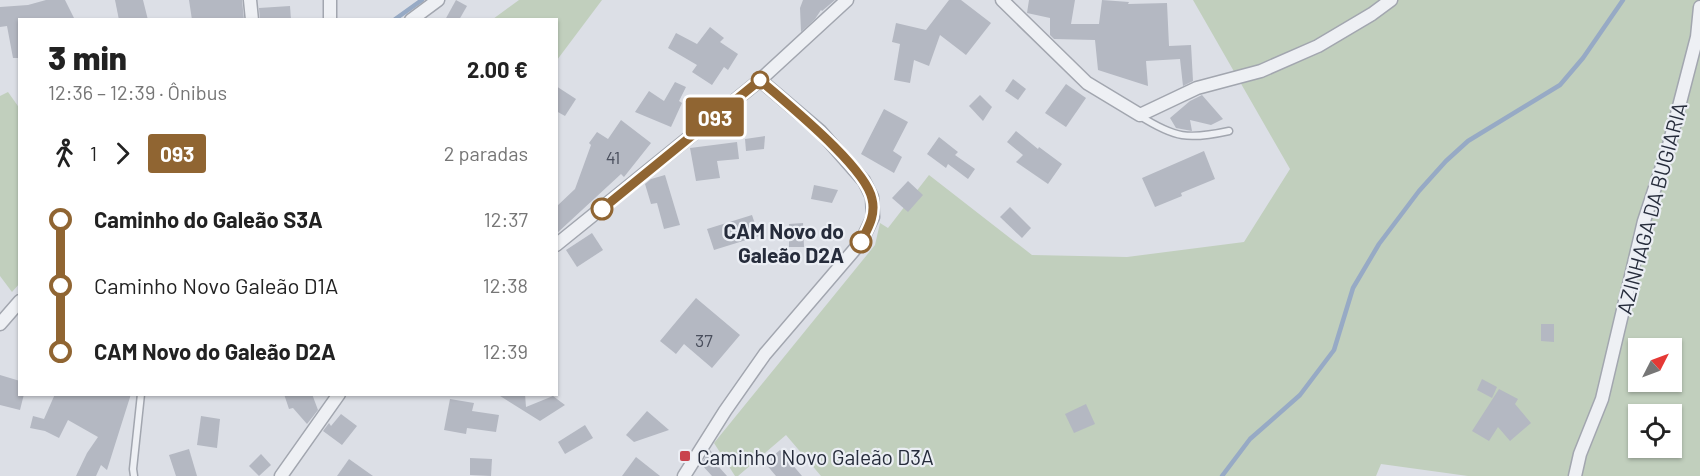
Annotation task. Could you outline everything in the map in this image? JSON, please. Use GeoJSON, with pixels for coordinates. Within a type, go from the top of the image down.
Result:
{"type":"FeatureCollection","features":[{"type":"Feature","properties":{"kind":"street"},"geometry":{"type":"LineString","coordinates":[[250,0],[252,18]]}},
{"type":"Feature","properties":{"kind":"street"},"geometry":{"type":"LineString","coordinates":[[330,0],[330,18]]}},
{"type":"Feature","properties":{"kind":"street"},"geometry":{"type":"LineString","coordinates":[[414,18],[438,0]]}},
{"type":"Feature","properties":{"kind":"street"},"geometry":{"type":"LineString","coordinates":[[558,243],[760,80],[847,0]]}},
{"type":"Feature","properties":{"kind":"street"},"geometry":{"type":"LineString","coordinates":[[1002,0],[1087,83],[1140,116],[1197,88],[1261,71],[1318,46],[1391,0]]}},
{"type":"Feature","properties":{"kind":"street","name":"AZINHAGA DA BUGIARIA"},"geometry":{"type":"LineString","coordinates":[[1575,476],[1580,454],[1602,399],[1644,221],[1669,145],[1697,38],[1700,8]]}},
{"type":"Feature","properties":{"kind":"street"},"geometry":{"type":"LineString","coordinates":[[684,476],[765,354],[861,242],[873,217],[872,197],[864,181],[820,131],[760,80]]}},
{"type":"Feature","properties":{"kind":"street"},"geometry":{"type":"LineString","coordinates":[[0,324],[18,303]]}},
{"type":"Feature","properties":{"kind":"street"},"geometry":{"type":"LineString","coordinates":[[280,476],[338,396]]}},
{"type":"Feature","properties":{"kind":"lane"},"geometry":{"type":"LineString","coordinates":[[1140,116],[1160,129],[1180,136],[1202,137],[1229,131]]}},
{"type":"Feature","properties":{"kind":"lane"},"geometry":{"type":"LineString","coordinates":[[134,476],[141,396]]}},
{"type":"Feature","properties":{"kind":"green space"},"geometry":{"type":"Polygon","coordinates":[[[519,0],[602,0],[558,59],[558,18],[494,18],[519,0]]]}},
{"type":"Feature","properties":{"kind":"green space"},"geometry":{"type":"Polygon","coordinates":[[[1193,0],[1700,0],[1700,476],[1468,476],[1381,464],[1376,476],[821,476],[786,435],[738,476],[735,476],[714,443],[875,245],[880,223],[888,228],[929,175],[1032,255],[1127,257],[1244,242],[1290,169],[1193,0]]]}},
{"type":"Feature","properties":{"kind":"green space"},"geometry":{"type":"Polygon","coordinates":[[[8,92],[18,106],[18,285],[12,292],[0,276],[0,96],[8,92]]]}},
{"type":"Feature","properties":{"kind":"building"},"geometry":{"type":"Polygon","coordinates":[[[46,0],[65,0],[74,18],[18,18],[18,58],[13,58],[7,26],[0,27],[0,7],[28,5],[46,0]]]}},
{"type":"Feature","properties":{"kind":"building"},"geometry":{"type":"Polygon","coordinates":[[[115,0],[143,0],[148,18],[119,18],[115,0]]]}},
{"type":"Feature","properties":{"kind":"building"},"geometry":{"type":"Polygon","coordinates":[[[189,0],[242,0],[244,18],[192,18],[189,0]]]}},
{"type":"Feature","properties":{"kind":"building"},"geometry":{"type":"Polygon","coordinates":[[[456,0],[467,6],[460,18],[446,18],[456,0]]]}},
{"type":"Feature","properties":{"kind":"building"},"geometry":{"type":"Polygon","coordinates":[[[803,0],[835,0],[821,10],[801,32],[800,8],[803,0]]]}},
{"type":"Feature","properties":{"kind":"building"},"geometry":{"type":"Polygon","coordinates":[[[949,0],[961,0],[991,23],[966,55],[940,35],[929,66],[914,60],[910,83],[894,80],[900,44],[892,42],[896,23],[926,30],[949,0]]]}},
{"type":"Feature","properties":{"kind":"building"},"geometry":{"type":"Polygon","coordinates":[[[1029,0],[1075,0],[1071,24],[1099,24],[1102,0],[1129,2],[1128,4],[1167,3],[1169,46],[1191,45],[1193,81],[1183,86],[1180,59],[1146,61],[1148,86],[1098,70],[1095,40],[1054,39],[1050,35],[1050,18],[1027,13],[1029,0]]]}},
{"type":"Feature","properties":{"kind":"building"},"geometry":{"type":"Polygon","coordinates":[[[290,6],[291,18],[260,18],[259,8],[290,6]]]}},
{"type":"Feature","properties":{"kind":"building"},"geometry":{"type":"Polygon","coordinates":[[[710,27],[724,38],[720,42],[738,54],[728,70],[724,67],[712,85],[692,72],[697,65],[668,48],[676,33],[697,44],[710,27]]]}},
{"type":"Feature","properties":{"kind":"building"},"geometry":{"type":"Polygon","coordinates":[[[1013,79],[1026,89],[1018,100],[1005,91],[1013,79]]]}},
{"type":"Feature","properties":{"kind":"building"},"geometry":{"type":"Polygon","coordinates":[[[675,82],[686,87],[679,101],[682,103],[671,127],[635,112],[649,91],[664,101],[675,82]]]}},
{"type":"Feature","properties":{"kind":"building"},"geometry":{"type":"Polygon","coordinates":[[[1066,84],[1086,98],[1066,127],[1045,113],[1066,84]]]}},
{"type":"Feature","properties":{"kind":"building"},"geometry":{"type":"Polygon","coordinates":[[[558,87],[576,99],[565,116],[558,112],[558,87]]]}},
{"type":"Feature","properties":{"kind":"building"},"geometry":{"type":"Polygon","coordinates":[[[980,95],[992,107],[983,121],[969,106],[980,95]]]}},
{"type":"Feature","properties":{"kind":"building"},"geometry":{"type":"Polygon","coordinates":[[[1202,95],[1223,119],[1211,125],[1190,120],[1192,131],[1176,128],[1170,118],[1190,101],[1202,95]]]}},
{"type":"Feature","properties":{"kind":"building"},"geometry":{"type":"Polygon","coordinates":[[[884,109],[908,122],[893,151],[902,157],[894,173],[861,154],[884,109]]]}},
{"type":"Feature","properties":{"kind":"building"},"geometry":{"type":"Polygon","coordinates":[[[621,120],[651,143],[624,177],[621,174],[558,232],[558,205],[575,189],[591,145],[589,143],[597,132],[608,139],[621,120]]]}},
{"type":"Feature","properties":{"kind":"building"},"geometry":{"type":"Polygon","coordinates":[[[1016,131],[1038,149],[1039,147],[1062,164],[1048,184],[1016,162],[1023,155],[1007,142],[1016,131]]]}},
{"type":"Feature","properties":{"kind":"building"},"geometry":{"type":"Polygon","coordinates":[[[765,136],[764,149],[746,151],[745,139],[765,136]]]}},
{"type":"Feature","properties":{"kind":"building"},"geometry":{"type":"Polygon","coordinates":[[[939,137],[958,152],[955,155],[975,169],[968,179],[948,164],[946,168],[927,154],[939,137]]]}},
{"type":"Feature","properties":{"kind":"building"},"geometry":{"type":"Polygon","coordinates":[[[737,142],[739,159],[717,161],[720,178],[696,181],[690,148],[737,142]]]}},
{"type":"Feature","properties":{"kind":"building"},"geometry":{"type":"Polygon","coordinates":[[[1204,151],[1215,179],[1155,207],[1142,178],[1204,151]]]}},
{"type":"Feature","properties":{"kind":"building"},"geometry":{"type":"Polygon","coordinates":[[[665,175],[680,225],[664,229],[657,203],[651,204],[645,184],[651,179],[665,175]]]}},
{"type":"Feature","properties":{"kind":"building"},"geometry":{"type":"Polygon","coordinates":[[[908,181],[923,195],[908,212],[892,198],[908,181]]]}},
{"type":"Feature","properties":{"kind":"building"},"geometry":{"type":"Polygon","coordinates":[[[814,185],[838,190],[832,203],[811,199],[814,185]]]}},
{"type":"Feature","properties":{"kind":"building"},"geometry":{"type":"Polygon","coordinates":[[[1010,207],[1031,228],[1022,238],[1000,217],[1010,207]]]}},
{"type":"Feature","properties":{"kind":"building"},"geometry":{"type":"Polygon","coordinates":[[[752,215],[759,236],[714,250],[707,229],[752,215]]]}},
{"type":"Feature","properties":{"kind":"building"},"geometry":{"type":"Polygon","coordinates":[[[803,223],[804,247],[789,247],[789,224],[803,223]]]}},
{"type":"Feature","properties":{"kind":"building"},"geometry":{"type":"Polygon","coordinates":[[[592,233],[603,250],[577,267],[566,250],[592,233]]]}},
{"type":"Feature","properties":{"kind":"building"},"geometry":{"type":"Polygon","coordinates":[[[696,298],[740,335],[712,368],[684,344],[676,354],[660,341],[696,298]]]}},
{"type":"Feature","properties":{"kind":"building"},"geometry":{"type":"Polygon","coordinates":[[[1541,324],[1554,324],[1554,342],[1541,341],[1541,324]]]}},
{"type":"Feature","properties":{"kind":"building"},"geometry":{"type":"Polygon","coordinates":[[[0,375],[18,380],[18,396],[24,396],[20,410],[0,405],[0,375]]]}},
{"type":"Feature","properties":{"kind":"building"},"geometry":{"type":"Polygon","coordinates":[[[1482,379],[1497,387],[1492,398],[1477,390],[1482,379]]]}},
{"type":"Feature","properties":{"kind":"building"},"geometry":{"type":"Polygon","coordinates":[[[1499,389],[1518,399],[1515,404],[1531,423],[1510,441],[1498,427],[1489,441],[1472,431],[1499,389]]]}},
{"type":"Feature","properties":{"kind":"building"},"geometry":{"type":"Polygon","coordinates":[[[54,396],[130,396],[107,470],[101,465],[96,476],[76,476],[98,437],[68,420],[59,438],[45,431],[30,428],[33,416],[44,419],[54,396]]]}},
{"type":"Feature","properties":{"kind":"building"},"geometry":{"type":"Polygon","coordinates":[[[285,396],[313,396],[318,410],[307,424],[293,408],[289,409],[285,396]]]}},
{"type":"Feature","properties":{"kind":"building"},"geometry":{"type":"Polygon","coordinates":[[[500,396],[525,396],[526,407],[553,396],[565,405],[540,421],[500,396]]]}},
{"type":"Feature","properties":{"kind":"building"},"geometry":{"type":"Polygon","coordinates":[[[450,399],[474,403],[472,411],[499,415],[496,432],[467,428],[466,434],[444,430],[450,399]]]}},
{"type":"Feature","properties":{"kind":"building"},"geometry":{"type":"Polygon","coordinates":[[[1086,404],[1095,424],[1074,433],[1065,414],[1086,404]]]}},
{"type":"Feature","properties":{"kind":"building"},"geometry":{"type":"Polygon","coordinates":[[[647,411],[669,430],[634,442],[626,435],[647,411]]]}},
{"type":"Feature","properties":{"kind":"building"},"geometry":{"type":"Polygon","coordinates":[[[341,414],[357,426],[342,445],[323,431],[329,423],[331,426],[341,414]]]}},
{"type":"Feature","properties":{"kind":"building"},"geometry":{"type":"Polygon","coordinates":[[[201,416],[220,419],[217,448],[197,445],[201,416]]]}},
{"type":"Feature","properties":{"kind":"building"},"geometry":{"type":"Polygon","coordinates":[[[585,425],[593,438],[565,454],[558,442],[585,425]]]}},
{"type":"Feature","properties":{"kind":"building"},"geometry":{"type":"Polygon","coordinates":[[[189,449],[197,476],[176,476],[169,455],[189,449]]]}},
{"type":"Feature","properties":{"kind":"building"},"geometry":{"type":"Polygon","coordinates":[[[710,450],[722,464],[719,467],[727,476],[712,476],[701,464],[710,450]]]}},
{"type":"Feature","properties":{"kind":"building"},"geometry":{"type":"Polygon","coordinates":[[[780,450],[802,476],[776,476],[765,463],[780,450]]]}},
{"type":"Feature","properties":{"kind":"building"},"geometry":{"type":"Polygon","coordinates":[[[261,454],[271,465],[259,476],[249,466],[261,454]]]}},
{"type":"Feature","properties":{"kind":"building"},"geometry":{"type":"Polygon","coordinates":[[[636,457],[660,476],[622,476],[636,457]]]}},
{"type":"Feature","properties":{"kind":"building"},"geometry":{"type":"Polygon","coordinates":[[[470,458],[492,459],[491,476],[470,475],[470,458]]]}},
{"type":"Feature","properties":{"kind":"building"},"geometry":{"type":"Polygon","coordinates":[[[349,459],[373,476],[337,476],[349,459]]]}},
{"type":"Feature","properties":{"kind":"waterway"},"geometry":{"type":"LineString","coordinates":[[397,18],[422,0]]}},
{"type":"Feature","properties":{"kind":"waterway"},"geometry":{"type":"LineString","coordinates":[[1222,476],[1250,439],[1300,395],[1334,350],[1353,288],[1379,244],[1419,191],[1468,141],[1560,85],[1583,58],[1623,0]]}},
{"type":"Feature","properties":{"kind":"bus line","name":"093"},"geometry":{"type":"LineString","coordinates":[[602,209],[760,80],[820,131],[864,181],[872,197],[873,217],[861,242]]}},
{"type":"Feature","properties":{"kind":"place","name":"CAM Novo do Galeão D2A"},"geometry":{"type":"Point","coordinates":[861,242]}},
{"type":"Feature","properties":{"kind":"place","name":"Caminho Novo Galeão D3A"},"geometry":{"type":"Point","coordinates":[685,456]}}]}
